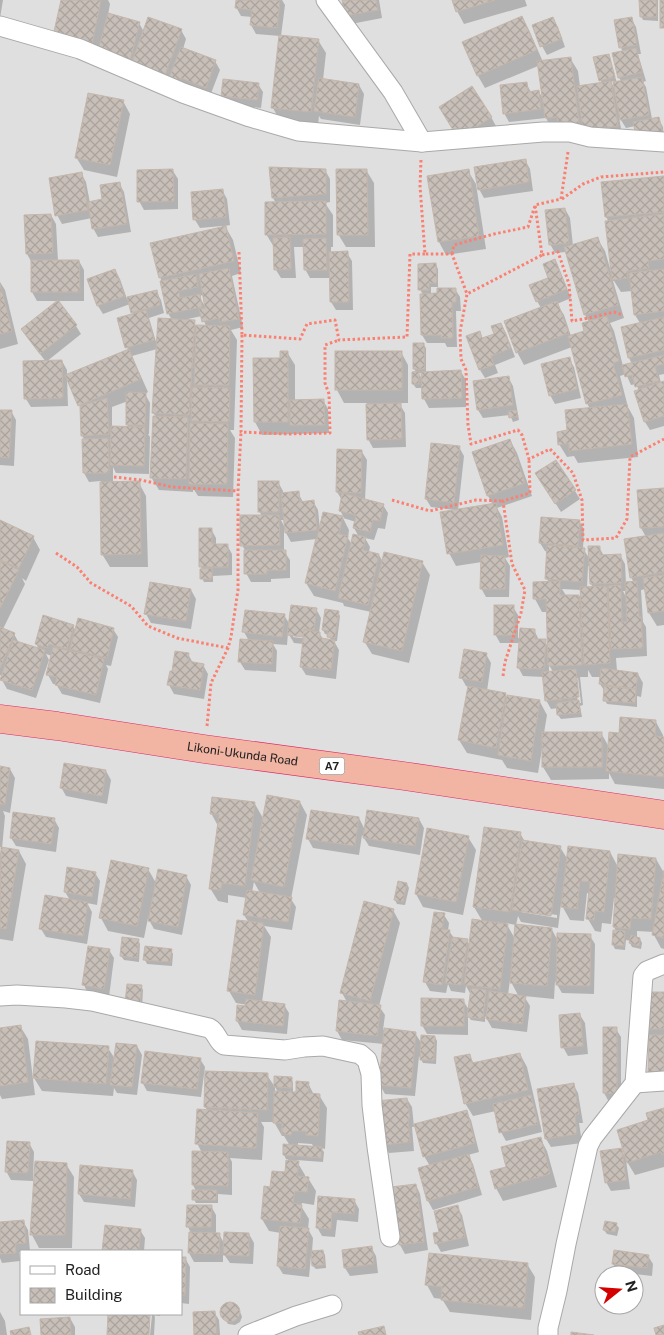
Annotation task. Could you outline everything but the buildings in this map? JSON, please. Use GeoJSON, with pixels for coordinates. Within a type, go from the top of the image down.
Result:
{"type":"FeatureCollection","features":[{"type":"Feature","properties":{"kind":"highway","name":"Likoni-Ukunda Road"},"geometry":{"type":"LineString","coordinates":[[0,719],[664,815]]}},
{"type":"Feature","properties":{"kind":"street"},"geometry":{"type":"LineString","coordinates":[[326,0],[392,92],[422,142]]}},
{"type":"Feature","properties":{"kind":"street"},"geometry":{"type":"LineString","coordinates":[[0,26],[80,49],[183,93],[250,117],[298,131],[422,142],[544,132],[570,132],[590,137],[664,142]]}},
{"type":"Feature","properties":{"kind":"street"},"geometry":{"type":"LineString","coordinates":[[548,1335],[588,1146],[592,1138],[635,1083],[643,976],[647,971],[664,964]]}},
{"type":"Feature","properties":{"kind":"street"},"geometry":{"type":"LineString","coordinates":[[0,996],[17,995],[66,998],[110,1005],[209,1028],[215,1032],[219,1041],[224,1045],[285,1050],[323,1046],[360,1054],[367,1060],[371,1074],[372,1105],[390,1237]]}},
{"type":"Feature","properties":{"kind":"street"},"geometry":{"type":"LineString","coordinates":[[635,1083],[664,1081]]}},
{"type":"Feature","properties":{"kind":"street"},"geometry":{"type":"LineString","coordinates":[[248,1335],[296,1316],[332,1305]]}},
{"type":"Feature","properties":{"kind":"path"},"geometry":{"type":"LineString","coordinates":[[561,200],[570,132]]}},
{"type":"Feature","properties":{"kind":"path"},"geometry":{"type":"LineString","coordinates":[[422,142],[420,186],[425,254]]}},
{"type":"Feature","properties":{"kind":"path"},"geometry":{"type":"LineString","coordinates":[[535,205],[561,200],[583,184],[601,177],[664,172]]}},
{"type":"Feature","properties":{"kind":"path"},"geometry":{"type":"LineString","coordinates":[[392,500],[430,511],[476,500],[503,500],[530,493],[529,459],[522,435],[518,430],[472,444],[468,425],[466,370],[462,359],[460,332],[467,294],[452,254],[454,245],[528,227],[535,205]]}},
{"type":"Feature","properties":{"kind":"path"},"geometry":{"type":"LineString","coordinates":[[535,205],[542,255]]}},
{"type":"Feature","properties":{"kind":"path"},"geometry":{"type":"LineString","coordinates":[[204,750],[211,683],[228,648],[238,590],[238,491],[242,334],[239,252]]}},
{"type":"Feature","properties":{"kind":"path"},"geometry":{"type":"LineString","coordinates":[[467,294],[542,255],[558,252],[569,284],[572,321],[614,312],[623,315]]}},
{"type":"Feature","properties":{"kind":"path"},"geometry":{"type":"LineString","coordinates":[[241,432],[330,433],[329,394],[324,383],[325,345],[339,340],[407,337],[410,254],[452,254]]}},
{"type":"Feature","properties":{"kind":"path"},"geometry":{"type":"LineString","coordinates":[[242,334],[300,339],[306,324],[335,320],[339,340]]}},
{"type":"Feature","properties":{"kind":"path"},"geometry":{"type":"LineString","coordinates":[[529,459],[550,449],[573,472],[582,500],[583,540],[616,538],[627,519],[630,457],[664,439]]}},
{"type":"Feature","properties":{"kind":"path"},"geometry":{"type":"LineString","coordinates":[[114,477],[141,480],[172,487],[238,491]]}},
{"type":"Feature","properties":{"kind":"path"},"geometry":{"type":"LineString","coordinates":[[503,500],[512,564],[525,590],[521,613],[505,662],[503,676]]}},
{"type":"Feature","properties":{"kind":"path"},"geometry":{"type":"LineString","coordinates":[[56,553],[77,567],[92,583],[131,606],[148,626],[177,638],[228,648]]}},
{"type":"Feature","properties":{"kind":"shaded area"},"geometry":{"type":"Polygon","coordinates":[[[0,0],[664,0],[664,1335],[0,1335],[0,0]]]}}]}
